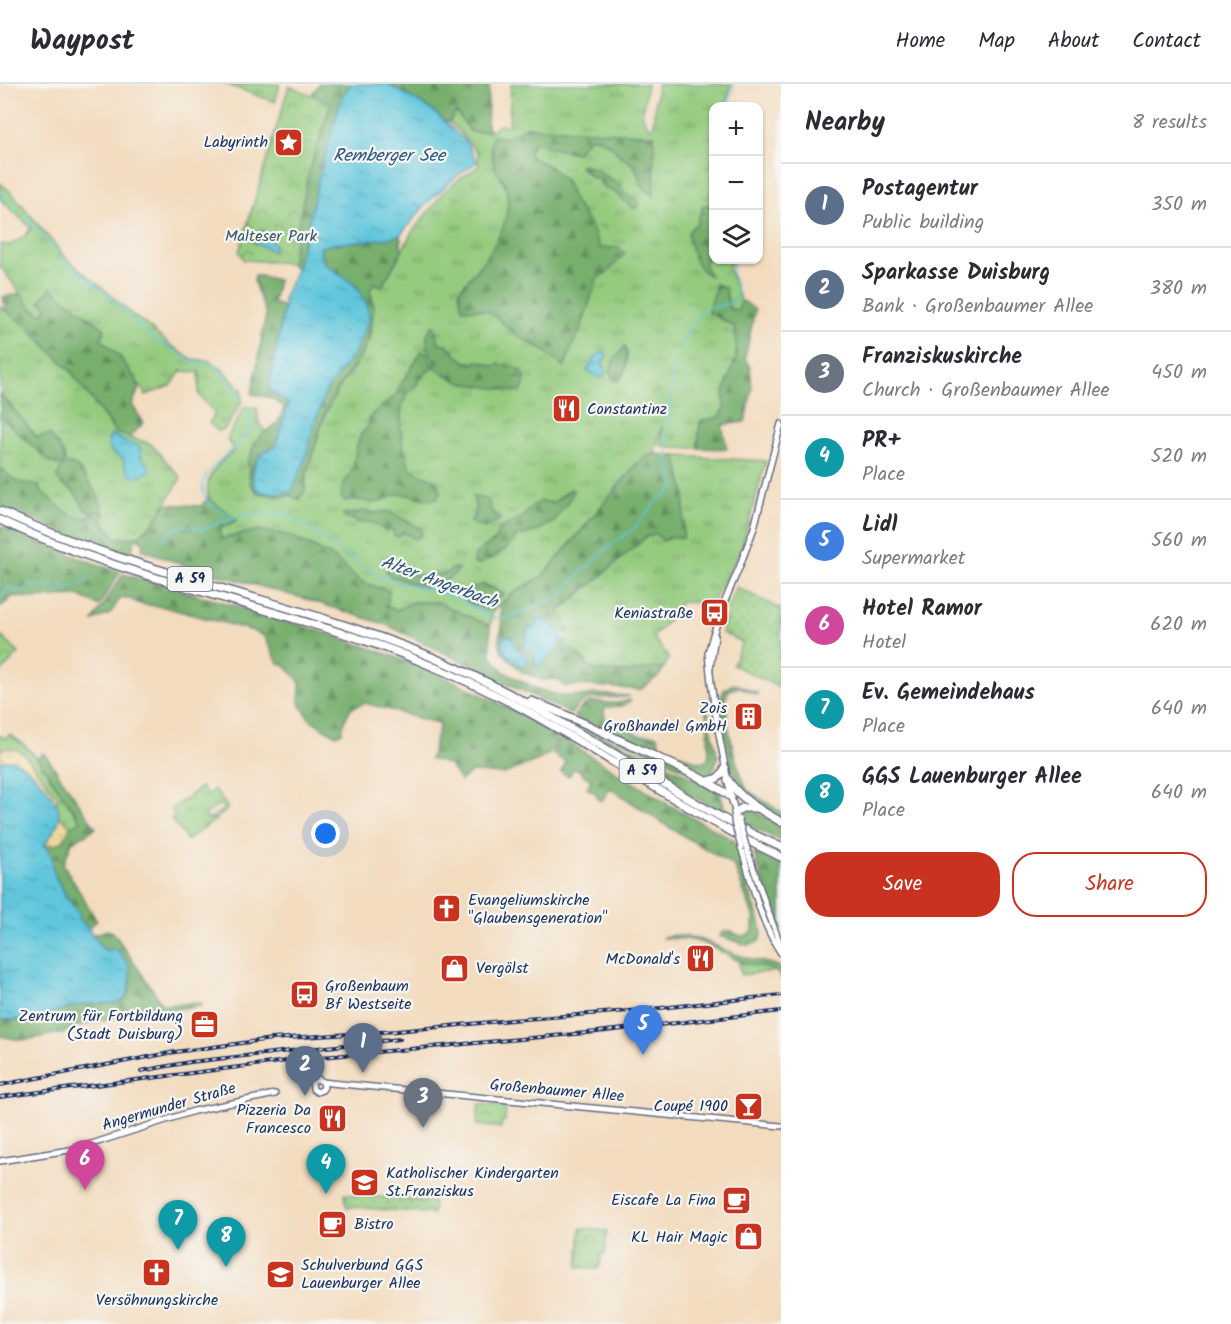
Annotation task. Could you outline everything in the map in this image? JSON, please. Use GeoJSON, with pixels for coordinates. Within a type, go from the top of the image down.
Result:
{"type":"FeatureCollection","features":[{"type":"Feature","properties":{"kind":"highway","name":"A 59"},"geometry":{"type":"LineString","coordinates":[[0,511],[123,559],[272,603],[422,653],[550,716],[686,797],[756,836],[781,847]]}},
{"type":"Feature","properties":{"kind":"highway","name":"A 59"},"geometry":{"type":"LineString","coordinates":[[0,520],[101,560],[343,633],[442,670],[519,708],[678,803],[781,857]]}},
{"type":"Feature","properties":{"kind":"highway"},"geometry":{"type":"LineString","coordinates":[[505,692],[552,708],[705,781],[731,797]]}},
{"type":"Feature","properties":{"kind":"highway"},"geometry":{"type":"LineString","coordinates":[[705,781],[717,779],[725,768]]}},
{"type":"Feature","properties":{"kind":"highway"},"geometry":{"type":"LineString","coordinates":[[728,780],[738,794],[781,822]]}},
{"type":"Feature","properties":{"kind":"highway"},"geometry":{"type":"LineString","coordinates":[[736,816],[742,808],[757,808]]}},
{"type":"Feature","properties":{"kind":"main road"},"geometry":{"type":"LineString","coordinates":[[781,424],[754,528],[708,649],[717,724],[731,797],[744,848],[781,950]]}},
{"type":"Feature","properties":{"kind":"main road","name":"Großenbaumer Allee"},"geometry":{"type":"LineString","coordinates":[[324,1084],[781,1126]]}},
{"type":"Feature","properties":{"kind":"main road","name":"Angermunder Straße"},"geometry":{"type":"LineString","coordinates":[[0,1161],[76,1149],[194,1111],[275,1094]]}},
{"type":"Feature","properties":{"kind":"green space"},"geometry":{"type":"Polygon","coordinates":[[[225,84],[280,84],[275,102],[225,84]]]}},
{"type":"Feature","properties":{"kind":"green space"},"geometry":{"type":"Polygon","coordinates":[[[319,84],[351,84],[342,96],[296,270],[292,265],[293,251],[308,175],[331,104],[311,96],[319,84]]]}},
{"type":"Feature","properties":{"kind":"green space"},"geometry":{"type":"Polygon","coordinates":[[[388,84],[489,84],[487,127],[490,131],[471,132],[456,112],[449,122],[445,122],[433,111],[388,84]]]}},
{"type":"Feature","properties":{"kind":"green space"},"geometry":{"type":"Polygon","coordinates":[[[511,84],[647,84],[642,115],[649,128],[653,126],[657,84],[731,84],[727,102],[709,102],[709,264],[730,264],[729,270],[741,302],[737,311],[729,308],[725,287],[715,290],[708,312],[734,326],[737,343],[732,382],[720,417],[700,421],[698,448],[661,445],[662,426],[656,454],[641,459],[544,575],[510,595],[500,604],[493,612],[490,626],[471,618],[413,602],[397,610],[386,607],[389,591],[361,582],[330,555],[259,530],[220,539],[220,529],[237,520],[208,498],[208,486],[215,469],[234,450],[227,439],[244,407],[257,408],[259,423],[266,431],[255,443],[248,462],[250,483],[274,495],[290,495],[299,499],[328,407],[360,358],[369,338],[373,310],[369,290],[374,283],[382,285],[412,232],[444,192],[479,165],[477,152],[449,122],[456,112],[463,120],[490,131],[500,125],[509,126],[511,84]]]}},
{"type":"Feature","properties":{"kind":"green space","name":"Malteser Park"},"geometry":{"type":"Polygon","coordinates":[[[289,86],[331,103],[308,175],[292,263],[244,260],[239,252],[289,86]]]}},
{"type":"Feature","properties":{"kind":"green space"},"geometry":{"type":"Polygon","coordinates":[[[527,127],[654,135],[654,197],[640,183],[636,166],[598,138],[589,138],[576,153],[551,148],[540,143],[534,143],[529,150],[530,157],[549,166],[566,181],[574,201],[591,226],[600,248],[619,248],[625,253],[609,271],[597,279],[582,326],[565,366],[539,347],[517,336],[489,312],[463,309],[460,298],[459,291],[487,257],[502,231],[506,217],[508,203],[506,189],[495,168],[490,145],[494,136],[504,138],[527,127]]]}},
{"type":"Feature","properties":{"kind":"green space"},"geometry":{"type":"Polygon","coordinates":[[[583,164],[620,185],[625,194],[634,198],[639,204],[638,208],[633,208],[613,191],[604,188],[598,179],[584,171],[580,166],[583,164]]]}},
{"type":"Feature","properties":{"kind":"green space"},"geometry":{"type":"Polygon","coordinates":[[[0,183],[12,193],[66,258],[169,344],[191,359],[210,361],[222,369],[242,390],[242,401],[225,429],[218,431],[209,423],[215,414],[199,395],[199,372],[181,371],[171,386],[146,395],[120,357],[101,339],[105,329],[51,288],[43,314],[31,308],[0,266],[0,244],[10,245],[25,236],[31,228],[0,199],[0,183]]]}},
{"type":"Feature","properties":{"kind":"green space"},"geometry":{"type":"Polygon","coordinates":[[[709,204],[709,254],[704,263],[710,276],[697,263],[688,235],[698,222],[702,207],[709,204]]]}},
{"type":"Feature","properties":{"kind":"green space"},"geometry":{"type":"Polygon","coordinates":[[[400,235],[402,251],[382,286],[374,283],[370,290],[374,308],[367,344],[325,413],[306,475],[305,491],[299,499],[290,495],[285,497],[257,493],[250,483],[248,462],[255,443],[266,431],[276,425],[284,407],[271,398],[252,394],[266,314],[254,282],[255,275],[278,280],[273,303],[284,307],[279,333],[276,395],[289,404],[275,447],[260,455],[252,473],[314,425],[326,391],[355,352],[361,293],[356,286],[322,261],[320,247],[400,235]]]}},
{"type":"Feature","properties":{"kind":"green space"},"geometry":{"type":"Polygon","coordinates":[[[715,284],[725,287],[729,308],[737,311],[741,302],[744,301],[755,310],[745,358],[750,368],[752,389],[745,422],[722,425],[727,449],[698,448],[700,421],[720,417],[725,408],[725,390],[736,352],[734,326],[708,312],[715,284]]]}},
{"type":"Feature","properties":{"kind":"green space"},"geometry":{"type":"Polygon","coordinates":[[[51,288],[105,329],[101,339],[120,357],[140,386],[132,405],[144,423],[129,437],[116,433],[71,371],[28,327],[6,311],[3,297],[21,293],[31,308],[43,314],[47,307],[40,301],[51,288]]]}},
{"type":"Feature","properties":{"kind":"green space"},"geometry":{"type":"Polygon","coordinates":[[[0,306],[28,327],[71,371],[116,433],[151,444],[181,478],[155,520],[142,534],[135,537],[116,538],[0,486],[0,306]]]}},
{"type":"Feature","properties":{"kind":"green space"},"geometry":{"type":"Polygon","coordinates":[[[432,326],[435,326],[439,342],[448,344],[449,348],[454,349],[454,353],[467,362],[480,361],[494,366],[499,364],[522,370],[525,381],[521,392],[461,383],[436,369],[427,343],[428,332],[432,326]]]}},
{"type":"Feature","properties":{"kind":"green space"},"geometry":{"type":"Polygon","coordinates":[[[625,346],[627,360],[625,370],[618,381],[613,380],[610,372],[613,361],[625,346]]]}},
{"type":"Feature","properties":{"kind":"green space"},"geometry":{"type":"Polygon","coordinates":[[[422,351],[426,352],[433,368],[424,375],[406,397],[401,415],[402,434],[410,468],[436,480],[441,492],[437,498],[429,500],[402,494],[373,503],[359,500],[344,501],[341,497],[343,486],[353,468],[361,434],[368,427],[371,415],[395,396],[422,351]]]}},
{"type":"Feature","properties":{"kind":"green space"},"geometry":{"type":"Polygon","coordinates":[[[0,393],[37,437],[50,434],[62,450],[65,461],[60,465],[50,462],[0,416],[0,393]]]}},
{"type":"Feature","properties":{"kind":"green space"},"geometry":{"type":"Polygon","coordinates":[[[656,454],[676,456],[685,494],[683,538],[673,537],[663,541],[656,534],[646,537],[559,612],[569,631],[559,633],[554,627],[532,629],[525,646],[535,654],[535,663],[551,654],[564,640],[567,641],[564,652],[574,651],[593,670],[629,672],[664,667],[660,675],[640,690],[585,685],[564,686],[557,679],[543,680],[521,671],[501,651],[500,604],[510,595],[544,575],[642,458],[656,454]]]}},
{"type":"Feature","properties":{"kind":"green space"},"geometry":{"type":"Polygon","coordinates":[[[676,456],[766,461],[742,547],[712,603],[681,602],[653,637],[669,658],[664,667],[629,672],[593,670],[574,651],[564,653],[563,640],[559,647],[561,639],[559,633],[568,631],[559,612],[646,537],[656,534],[685,494],[676,456]]]}},
{"type":"Feature","properties":{"kind":"green space"},"geometry":{"type":"Polygon","coordinates":[[[65,464],[76,466],[94,489],[105,517],[98,511],[88,512],[73,491],[61,483],[57,477],[65,464]]]}},
{"type":"Feature","properties":{"kind":"green space"},"geometry":{"type":"Polygon","coordinates":[[[0,468],[18,482],[39,486],[40,490],[68,513],[82,517],[97,514],[116,538],[136,537],[130,556],[84,541],[0,506],[0,468]]]}},
{"type":"Feature","properties":{"kind":"green space"},"geometry":{"type":"Polygon","coordinates":[[[571,489],[573,490],[572,496],[555,521],[536,532],[517,536],[506,549],[497,555],[480,564],[474,564],[475,556],[495,541],[499,529],[523,517],[533,505],[542,501],[555,502],[571,489]]]}},
{"type":"Feature","properties":{"kind":"green space"},"geometry":{"type":"Polygon","coordinates":[[[473,497],[489,501],[492,511],[500,517],[499,520],[484,528],[482,525],[470,522],[476,513],[473,497]]]}},
{"type":"Feature","properties":{"kind":"green space"},"geometry":{"type":"Polygon","coordinates":[[[208,498],[237,520],[220,529],[221,539],[259,530],[288,535],[330,555],[361,582],[389,591],[386,607],[398,610],[413,602],[437,602],[490,626],[491,656],[504,672],[535,688],[560,696],[594,694],[630,696],[590,699],[583,702],[571,714],[387,625],[309,600],[181,564],[142,549],[144,543],[136,537],[149,527],[165,504],[201,506],[208,498]]]}},
{"type":"Feature","properties":{"kind":"green space"},"geometry":{"type":"Polygon","coordinates":[[[363,511],[372,513],[388,511],[422,529],[421,535],[416,539],[403,532],[399,537],[394,536],[393,530],[385,531],[374,524],[356,522],[343,515],[363,511]]]}},
{"type":"Feature","properties":{"kind":"green space"},"geometry":{"type":"Polygon","coordinates":[[[0,526],[120,572],[99,606],[80,596],[28,598],[14,596],[0,607],[0,526]]]}},
{"type":"Feature","properties":{"kind":"green space"},"geometry":{"type":"Polygon","coordinates":[[[453,568],[459,569],[443,582],[430,586],[417,585],[391,577],[386,571],[394,569],[428,577],[433,574],[446,573],[453,568]]]}},
{"type":"Feature","properties":{"kind":"green space"},"geometry":{"type":"Polygon","coordinates":[[[123,574],[271,616],[416,665],[471,689],[559,736],[552,752],[540,759],[504,774],[472,772],[460,781],[449,766],[430,759],[440,724],[365,703],[351,708],[342,732],[336,735],[309,718],[299,702],[300,684],[297,678],[284,665],[278,663],[264,636],[250,630],[164,607],[140,604],[128,598],[119,600],[110,614],[93,621],[123,574]]]}},
{"type":"Feature","properties":{"kind":"green space"},"geometry":{"type":"Polygon","coordinates":[[[484,584],[504,594],[488,612],[468,601],[459,592],[484,584]]]}},
{"type":"Feature","properties":{"kind":"green space"},"geometry":{"type":"Polygon","coordinates":[[[736,587],[781,609],[781,688],[733,665],[742,642],[722,633],[736,587]]]}},
{"type":"Feature","properties":{"kind":"green space"},"geometry":{"type":"Polygon","coordinates":[[[0,635],[19,653],[0,673],[0,635]]]}},
{"type":"Feature","properties":{"kind":"green space"},"geometry":{"type":"Polygon","coordinates":[[[735,684],[758,693],[757,695],[740,687],[729,690],[725,700],[736,761],[747,790],[781,812],[781,819],[759,806],[739,790],[723,727],[721,697],[724,690],[735,684]]]}},
{"type":"Feature","properties":{"kind":"green space"},"geometry":{"type":"Polygon","coordinates":[[[631,700],[623,706],[606,708],[604,714],[606,719],[639,735],[658,736],[659,743],[663,747],[698,762],[708,758],[709,753],[705,700],[718,758],[713,771],[714,778],[706,779],[574,717],[582,707],[590,702],[615,703],[631,700]]]}},
{"type":"Feature","properties":{"kind":"green space"},"geometry":{"type":"Polygon","coordinates":[[[562,716],[713,787],[720,793],[727,816],[687,793],[562,716]]]}},
{"type":"Feature","properties":{"kind":"green space"},"geometry":{"type":"Polygon","coordinates":[[[0,735],[4,738],[10,735],[31,752],[50,774],[81,823],[70,826],[59,817],[56,804],[58,798],[8,748],[0,750],[0,735]]]}},
{"type":"Feature","properties":{"kind":"green space"},"geometry":{"type":"Polygon","coordinates":[[[561,738],[676,809],[734,840],[760,922],[762,935],[758,942],[747,945],[720,936],[723,932],[732,931],[740,935],[748,935],[753,931],[755,921],[733,865],[672,829],[610,788],[602,801],[597,798],[598,795],[587,788],[591,780],[581,771],[574,768],[569,776],[561,772],[566,762],[553,755],[561,738]]]}},
{"type":"Feature","properties":{"kind":"green space"},"geometry":{"type":"Polygon","coordinates":[[[44,753],[96,828],[72,842],[63,864],[97,921],[88,928],[78,918],[79,915],[56,878],[52,857],[45,845],[54,845],[63,841],[70,826],[81,822],[37,758],[44,753]]]}},
{"type":"Feature","properties":{"kind":"green space"},"geometry":{"type":"Polygon","coordinates":[[[201,787],[207,795],[214,789],[227,806],[227,810],[222,814],[221,811],[224,809],[220,804],[205,815],[208,820],[219,812],[221,815],[187,840],[171,819],[175,816],[171,809],[201,787]]]}},
{"type":"Feature","properties":{"kind":"green space"},"geometry":{"type":"Polygon","coordinates":[[[746,810],[756,812],[781,826],[781,841],[746,824],[746,810]]]}},
{"type":"Feature","properties":{"kind":"green space"},"geometry":{"type":"Polygon","coordinates":[[[754,853],[781,865],[781,932],[771,908],[754,853]]]}},
{"type":"Feature","properties":{"kind":"green space"},"geometry":{"type":"Polygon","coordinates":[[[107,930],[113,932],[163,1005],[201,1003],[201,1006],[124,1015],[74,1027],[62,1034],[31,1039],[20,1040],[0,1036],[0,1019],[29,1019],[76,1005],[96,1002],[110,1003],[126,998],[130,988],[131,974],[102,948],[92,935],[107,930]]]}},
{"type":"Feature","properties":{"kind":"green space"},"geometry":{"type":"Polygon","coordinates":[[[674,935],[702,940],[746,958],[777,966],[781,968],[781,978],[769,968],[743,963],[702,943],[688,939],[663,938],[674,935]]]}},
{"type":"Feature","properties":{"kind":"green space"},"geometry":{"type":"Polygon","coordinates":[[[739,961],[768,968],[777,971],[741,975],[739,961]]]}},
{"type":"Feature","properties":{"kind":"green space"},"geometry":{"type":"Polygon","coordinates":[[[479,1104],[506,1106],[505,1121],[502,1121],[501,1128],[477,1125],[479,1104]]]}},
{"type":"Feature","properties":{"kind":"green space"},"geometry":{"type":"Polygon","coordinates":[[[345,1194],[434,1202],[433,1214],[347,1208],[345,1194]]]}},
{"type":"Feature","properties":{"kind":"green space"},"geometry":{"type":"Polygon","coordinates":[[[581,1228],[607,1231],[605,1254],[601,1254],[600,1266],[597,1269],[578,1267],[581,1228]]]}},
{"type":"Feature","properties":{"kind":"sand"},"geometry":{"type":"Polygon","coordinates":[[[8,748],[18,750],[26,756],[58,798],[56,804],[54,799],[0,762],[0,750],[8,748]]]}},
{"type":"Feature","properties":{"kind":"sand"},"geometry":{"type":"Polygon","coordinates":[[[59,817],[70,826],[63,841],[54,845],[45,845],[56,826],[59,817]]]}},
{"type":"Feature","properties":{"kind":"water","name":"Remberger See"},"geometry":{"type":"Polygon","coordinates":[[[351,84],[388,84],[433,111],[466,142],[477,162],[458,175],[426,204],[400,235],[320,247],[322,261],[356,286],[367,304],[369,318],[355,352],[326,391],[304,463],[291,492],[264,492],[257,489],[253,481],[255,466],[262,454],[275,447],[289,404],[269,389],[284,307],[283,299],[296,270],[342,96],[351,84]]]}},
{"type":"Feature","properties":{"kind":"water"},"geometry":{"type":"Polygon","coordinates":[[[263,230],[275,246],[272,251],[252,241],[256,234],[263,230]]]}},
{"type":"Feature","properties":{"kind":"water"},"geometry":{"type":"Polygon","coordinates":[[[602,352],[607,356],[602,363],[605,371],[599,378],[587,370],[602,352]]]}},
{"type":"Feature","properties":{"kind":"water"},"geometry":{"type":"Polygon","coordinates":[[[112,434],[123,441],[140,446],[142,457],[148,463],[150,471],[131,476],[123,459],[109,447],[108,440],[112,434]]]}},
{"type":"Feature","properties":{"kind":"water"},"geometry":{"type":"Polygon","coordinates":[[[539,619],[556,629],[561,641],[556,651],[538,666],[535,654],[525,646],[527,629],[535,627],[539,619]]]}},
{"type":"Feature","properties":{"kind":"water"},"geometry":{"type":"Polygon","coordinates":[[[504,636],[511,636],[515,647],[527,656],[528,659],[524,666],[513,660],[504,650],[504,636]]]}},
{"type":"Feature","properties":{"kind":"water"},"geometry":{"type":"Polygon","coordinates":[[[12,760],[35,776],[56,803],[59,820],[45,845],[52,857],[56,878],[80,915],[78,918],[102,948],[107,951],[115,948],[129,966],[131,975],[129,989],[122,1001],[110,1004],[85,1004],[32,1018],[0,1019],[0,762],[12,760]]]}},
{"type":"Feature","properties":{"kind":"waterway","name":"Alter Angerbach"},"geometry":{"type":"LineString","coordinates":[[729,102],[734,84]]}},
{"type":"Feature","properties":{"kind":"waterway","name":"Alter Angerbach"},"geometry":{"type":"LineString","coordinates":[[0,193],[25,215],[64,261],[103,291],[155,341],[168,346],[193,363],[209,364],[221,372],[244,401]]}},
{"type":"Feature","properties":{"kind":"waterway","name":"Alter Angerbach"},"geometry":{"type":"LineString","coordinates":[[246,404],[252,419],[249,431],[204,479],[203,489],[210,503],[234,518],[253,514],[287,513],[373,573],[432,590],[463,601],[489,617],[504,619],[559,598],[577,576],[608,547],[632,530],[652,506],[675,488],[668,461],[667,443],[674,367],[682,341],[697,317],[707,309],[730,303],[735,299],[737,289],[732,271],[733,264]]}},
{"type":"Feature","properties":{"kind":"waterway"},"geometry":{"type":"LineString","coordinates":[[161,541],[173,530],[184,525],[203,529],[233,518]]}},
{"type":"Feature","properties":{"kind":"waterway"},"geometry":{"type":"LineString","coordinates":[[0,598],[9,588],[19,591],[31,586],[56,586],[67,589],[90,578]]}},
{"type":"Feature","properties":{"kind":"railway"},"geometry":{"type":"LineString","coordinates":[[0,1085],[175,1052],[272,1039],[642,1010],[781,995]]}},
{"type":"Feature","properties":{"kind":"railway"},"geometry":{"type":"LineString","coordinates":[[0,1097],[311,1058],[597,1032],[781,1011]]}},
{"type":"Feature","properties":{"kind":"railway"},"geometry":{"type":"LineString","coordinates":[[141,1071],[190,1062],[400,1039]]}},
{"type":"Feature","properties":{"kind":"place","name":"Labyrinth"},"geometry":{"type":"Point","coordinates":[289,142]}},
{"type":"Feature","properties":{"kind":"place","name":"Constantinz"},"geometry":{"type":"Point","coordinates":[566,409]}},
{"type":"Feature","properties":{"kind":"place","name":"Keniastraße"},"geometry":{"type":"Point","coordinates":[714,613]}},
{"type":"Feature","properties":{"kind":"place","name":"Zois Großhandel GmbH"},"geometry":{"type":"Point","coordinates":[748,717]}},
{"type":"Feature","properties":{"kind":"place","name":"Evangeliumskirche \"Glaubensgeneration\""},"geometry":{"type":"Point","coordinates":[447,909]}},
{"type":"Feature","properties":{"kind":"place","name":"McDonald's"},"geometry":{"type":"Point","coordinates":[701,959]}},
{"type":"Feature","properties":{"kind":"place","name":"Vergölst"},"geometry":{"type":"Point","coordinates":[455,968]}},
{"type":"Feature","properties":{"kind":"place","name":"Großenbaum Bf Westseite"},"geometry":{"type":"Point","coordinates":[304,995]}},
{"type":"Feature","properties":{"kind":"place","name":"Zentrum für Fortbildung (Stadt Duisburg)"},"geometry":{"type":"Point","coordinates":[204,1025]}},
{"type":"Feature","properties":{"kind":"place","name":"Lidl"},"geometry":{"type":"Point","coordinates":[643,1055]}},
{"type":"Feature","properties":{"kind":"place","name":"Postagentur"},"geometry":{"type":"Point","coordinates":[363,1073]}},
{"type":"Feature","properties":{"kind":"place","name":"Sparkasse Duisburg"},"geometry":{"type":"Point","coordinates":[305,1096]}},
{"type":"Feature","properties":{"kind":"place","name":"Coupé 1900"},"geometry":{"type":"Point","coordinates":[749,1106]}},
{"type":"Feature","properties":{"kind":"place","name":"Pizzeria Da Francesco"},"geometry":{"type":"Point","coordinates":[332,1119]}},
{"type":"Feature","properties":{"kind":"place","name":"Franziskuskirche"},"geometry":{"type":"Point","coordinates":[423,1128]}},
{"type":"Feature","properties":{"kind":"place","name":"Katholischer Kindergarten St.Franziskus"},"geometry":{"type":"Point","coordinates":[365,1182]}},
{"type":"Feature","properties":{"kind":"place","name":"Hotel Ramor"},"geometry":{"type":"Point","coordinates":[85,1190]}},
{"type":"Feature","properties":{"kind":"place","name":"PR+"},"geometry":{"type":"Point","coordinates":[326,1194]}},
{"type":"Feature","properties":{"kind":"place","name":"Eiscafe La Fina"},"geometry":{"type":"Point","coordinates":[737,1200]}},
{"type":"Feature","properties":{"kind":"place","name":"Bistro"},"geometry":{"type":"Point","coordinates":[333,1224]}},
{"type":"Feature","properties":{"kind":"place","name":"KL Hair Magic"},"geometry":{"type":"Point","coordinates":[749,1237]}},
{"type":"Feature","properties":{"kind":"place","name":"Ev. Gemeindehaus"},"geometry":{"type":"Point","coordinates":[178,1250]}},
{"type":"Feature","properties":{"kind":"place","name":"GGS Lauenburger Allee"},"geometry":{"type":"Point","coordinates":[226,1267]}},
{"type":"Feature","properties":{"kind":"place","name":"Versöhnungskirche"},"geometry":{"type":"Point","coordinates":[157,1272]}},
{"type":"Feature","properties":{"kind":"place","name":"Schulverbund GGS Lauenburger Allee"},"geometry":{"type":"Point","coordinates":[280,1274]}}]}
